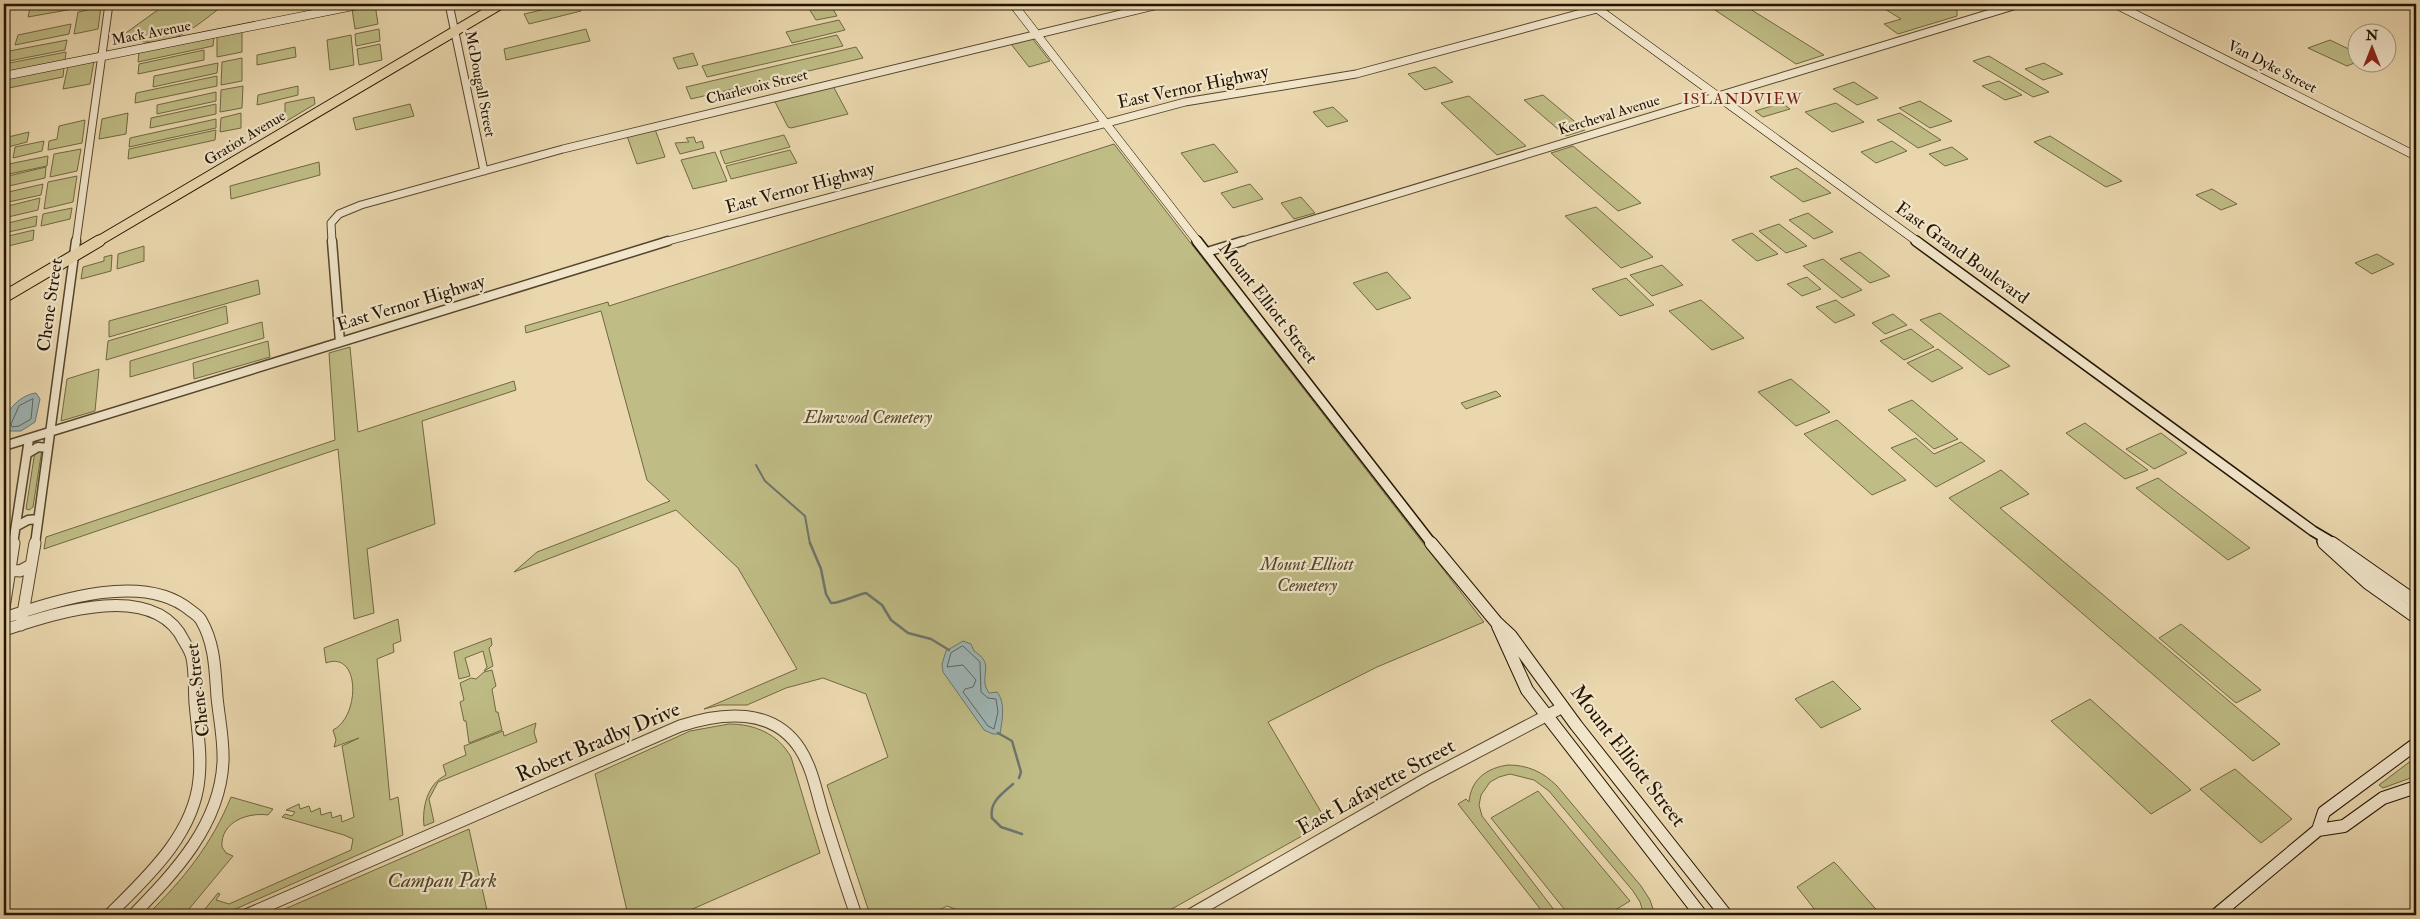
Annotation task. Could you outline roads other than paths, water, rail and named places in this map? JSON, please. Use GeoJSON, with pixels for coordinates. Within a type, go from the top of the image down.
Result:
{"type":"FeatureCollection","features":[{"type":"Feature","properties":{"kind":"main road","name":"Mack Avenue"},"geometry":{"type":"LineString","coordinates":[[4,76],[363,4]]}},
{"type":"Feature","properties":{"kind":"main road","name":"Gratiot Avenue"},"geometry":{"type":"LineString","coordinates":[[4,297],[501,4]]}},
{"type":"Feature","properties":{"kind":"main road","name":"Mount Elliott Street"},"geometry":{"type":"LineString","coordinates":[[1013,4],[1416,524],[1497,623],[1511,636],[1576,725],[1726,915]]}},
{"type":"Feature","properties":{"kind":"main road","name":"Van Dyke Street"},"geometry":{"type":"LineString","coordinates":[[2115,4],[2416,156]]}},
{"type":"Feature","properties":{"kind":"main road","name":"East Grand Boulevard"},"geometry":{"type":"LineString","coordinates":[[1594,6],[2313,532],[2344,550],[2416,602]]}},
{"type":"Feature","properties":{"kind":"main road","name":"East Grand Boulevard"},"geometry":{"type":"LineString","coordinates":[[2313,532],[2348,566],[2416,617]]}},
{"type":"Feature","properties":{"kind":"main road"},"geometry":{"type":"LineString","coordinates":[[2376,588],[2367,580],[2365,574],[2374,573],[2382,577]]}},
{"type":"Feature","properties":{"kind":"main road","name":"Mount Elliott Street"},"geometry":{"type":"LineString","coordinates":[[1497,623],[1524,684],[1546,716],[1701,915]]}},
{"type":"Feature","properties":{"kind":"main road"},"geometry":{"type":"LineString","coordinates":[[1524,684],[1530,678],[1541,676]]}},
{"type":"Feature","properties":{"kind":"main road"},"geometry":{"type":"LineString","coordinates":[[1558,731],[1564,724],[1576,725]]}},
{"type":"Feature","properties":{"kind":"main road"},"geometry":{"type":"LineString","coordinates":[[2318,830],[2324,812],[2416,744]]}},
{"type":"Feature","properties":{"kind":"main road"},"geometry":{"type":"LineString","coordinates":[[2216,915],[2318,830],[2344,826],[2383,798],[2412,789]]}},
{"type":"Feature","properties":{"kind":"street","name":"Chene Street"},"geometry":{"type":"LineString","coordinates":[[21,624],[25,611],[109,4]]}},
{"type":"Feature","properties":{"kind":"street","name":"McDougall Street"},"geometry":{"type":"LineString","coordinates":[[449,4],[484,170]]}},
{"type":"Feature","properties":{"kind":"street","name":"Charlevoix Street"},"geometry":{"type":"LineString","coordinates":[[340,342],[331,222],[339,214],[361,205],[563,149],[1162,4]]}},
{"type":"Feature","properties":{"kind":"street","name":"East Vernor Highway"},"geometry":{"type":"LineString","coordinates":[[4,446],[701,231],[1105,122],[1204,98],[1356,74],[1594,6],[1615,4]]}},
{"type":"Feature","properties":{"kind":"street","name":"Kercheval Avenue"},"geometry":{"type":"LineString","coordinates":[[1207,252],[2020,4]]}},
{"type":"Feature","properties":{"kind":"street"},"geometry":{"type":"LineString","coordinates":[[4,608],[29,438]]}},
{"type":"Feature","properties":{"kind":"street"},"geometry":{"type":"LineString","coordinates":[[28,453],[38,447],[48,448]]}},
{"type":"Feature","properties":{"kind":"street"},"geometry":{"type":"LineString","coordinates":[[19,513],[28,514],[39,508]]}},
{"type":"Feature","properties":{"kind":"street"},"geometry":{"type":"LineString","coordinates":[[17,526],[28,520],[38,519]]}},
{"type":"Feature","properties":{"kind":"street"},"geometry":{"type":"LineString","coordinates":[[9,570],[20,571],[31,565]]}},
{"type":"Feature","properties":{"kind":"street","name":"Chene Street"},"geometry":{"type":"LineString","coordinates":[[25,611],[49,603],[101,592],[147,592],[183,604],[201,619],[207,630],[214,655],[223,754],[222,780],[206,824],[188,854],[133,915]]}},
{"type":"Feature","properties":{"kind":"street"},"geometry":{"type":"LineString","coordinates":[[46,617],[43,612],[49,603]]}},
{"type":"Feature","properties":{"kind":"street","name":"Chene Street"},"geometry":{"type":"LineString","coordinates":[[21,624],[84,607],[113,605],[138,607],[164,616],[178,626],[187,640],[192,657],[198,783],[189,813],[182,828],[151,873],[109,915]]}},
{"type":"Feature","properties":{"kind":"street"},"geometry":{"type":"LineString","coordinates":[[4,618],[25,611]]}},
{"type":"Feature","properties":{"kind":"street"},"geometry":{"type":"LineString","coordinates":[[4,630],[21,624]]}},
{"type":"Feature","properties":{"kind":"street","name":"East Lafayette Street"},"geometry":{"type":"LineString","coordinates":[[1190,915],[1426,779],[1563,707]]}},
{"type":"Feature","properties":{"kind":"street","name":"Robert Bradby Drive"},"geometry":{"type":"LineString","coordinates":[[246,915],[680,726],[709,717],[731,715],[752,716],[771,722],[790,735],[801,750],[856,915]]}},
{"type":"Feature","properties":{"kind":"street"},"geometry":{"type":"LineString","coordinates":[[151,873],[156,879],[168,878]]}},
{"type":"Feature","properties":{"kind":"street"},"geometry":{"type":"LineString","coordinates":[[132,892],[147,890],[149,894],[148,899]]}},
{"type":"Feature","properties":{"kind":"street","name":"East Lafayette Street"},"geometry":{"type":"LineString","coordinates":[[1198,915],[1210,905]]}},
{"type":"Feature","properties":{"kind":"water"},"geometry":{"type":"Polygon","coordinates":[[[36,393],[40,399],[35,422],[21,431],[5,431],[6,418],[13,406],[23,397],[36,393]]]}},
{"type":"Feature","properties":{"kind":"water"},"geometry":{"type":"Polygon","coordinates":[[[963,641],[971,644],[974,651],[981,656],[986,666],[986,687],[989,693],[997,692],[1002,701],[1003,712],[1000,734],[993,734],[984,730],[943,672],[942,664],[946,651],[963,641]]]}},
{"type":"Feature","properties":{"kind":"waterway"},"geometry":{"type":"LineString","coordinates":[[756,465],[765,481],[805,516],[810,544]]}},
{"type":"Feature","properties":{"kind":"waterway"},"geometry":{"type":"LineString","coordinates":[[810,543],[821,569],[826,594],[831,603],[866,593],[882,605],[891,620],[908,633],[931,639],[949,650]]}},
{"type":"Feature","properties":{"kind":"waterway"},"geometry":{"type":"LineString","coordinates":[[998,733],[1012,741],[1021,772],[1019,778]]}},
{"type":"Feature","properties":{"kind":"waterway"},"geometry":{"type":"LineString","coordinates":[[1013,784],[994,803],[992,818],[1001,827],[1022,834]]}},
{"type":"Feature","properties":{"kind":"district","name":"ISLANDVIEW"},"geometry":{"type":"Point","coordinates":[1743,99]}},
{"type":"Feature","properties":{"kind":"park label","name":"Elmwood Cemetery"},"geometry":{"type":"Point","coordinates":[868,417]}},
{"type":"Feature","properties":{"kind":"park label","name":"Mount Elliott Cemetery"},"geometry":{"type":"Point","coordinates":[1307,574]}},
{"type":"Feature","properties":{"kind":"park label","name":"Campau Park"},"geometry":{"type":"Point","coordinates":[442,880]}}]}
